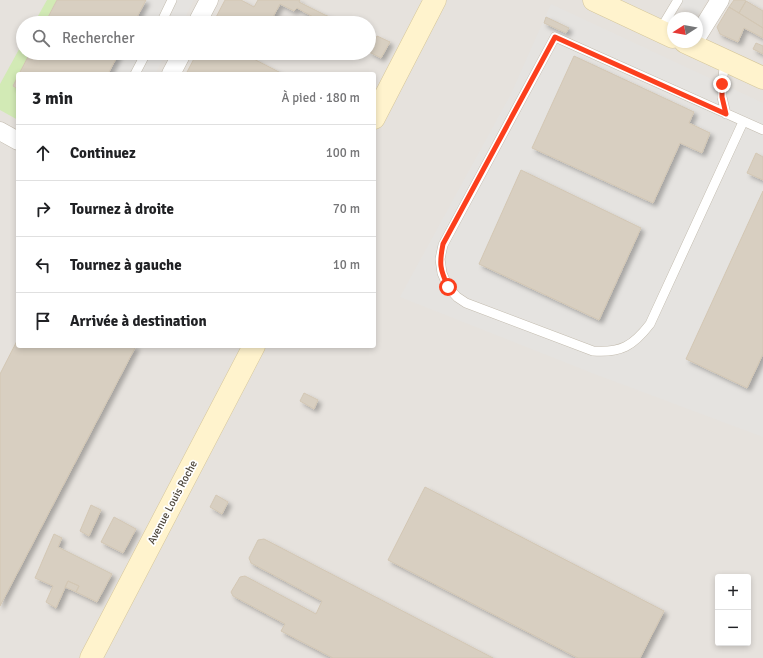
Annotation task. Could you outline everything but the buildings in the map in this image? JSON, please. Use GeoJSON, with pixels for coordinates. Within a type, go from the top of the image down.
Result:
{"type":"FeatureCollection","features":[{"type":"Feature","properties":{"kind":"main road"},"geometry":{"type":"LineString","coordinates":[[376,114],[435,0]]}},
{"type":"Feature","properties":{"kind":"main road"},"geometry":{"type":"LineString","coordinates":[[594,0],[667,32]]}},
{"type":"Feature","properties":{"kind":"main road"},"geometry":{"type":"LineString","coordinates":[[700,48],[763,78]]}},
{"type":"Feature","properties":{"kind":"main road","name":"Avenue Louis Roche"},"geometry":{"type":"LineString","coordinates":[[91,658],[253,348]]}},
{"type":"Feature","properties":{"kind":"street"},"geometry":{"type":"LineString","coordinates":[[201,16],[209,0]]}},
{"type":"Feature","properties":{"kind":"street"},"geometry":{"type":"LineString","coordinates":[[703,18],[720,0]]}},
{"type":"Feature","properties":{"kind":"street"},"geometry":{"type":"LineString","coordinates":[[172,72],[178,60]]}},
{"type":"Feature","properties":{"kind":"street"},"geometry":{"type":"LineString","coordinates":[[0,131],[16,140]]}},
{"type":"Feature","properties":{"kind":"lane"},"geometry":{"type":"LineString","coordinates":[[164,16],[172,0]]}},
{"type":"Feature","properties":{"kind":"lane"},"geometry":{"type":"LineString","coordinates":[[678,0],[680,12]]}},
{"type":"Feature","properties":{"kind":"lane"},"geometry":{"type":"LineString","coordinates":[[743,122],[650,324],[642,335],[632,343],[617,350],[593,351],[466,303],[457,297],[448,287],[442,273],[440,259],[443,244],[555,37],[763,130]]}},
{"type":"Feature","properties":{"kind":"lane"},"geometry":{"type":"LineString","coordinates":[[136,72],[142,60]]}},
{"type":"Feature","properties":{"kind":"lane"},"geometry":{"type":"LineString","coordinates":[[725,61],[722,97],[726,114]]}},
{"type":"Feature","properties":{"kind":"shaded area"},"geometry":{"type":"Polygon","coordinates":[[[0,0],[763,0],[763,658],[0,658],[0,0]]]}},
{"type":"Feature","properties":{"kind":"shaded area"},"geometry":{"type":"Polygon","coordinates":[[[146,0],[194,0],[186,16],[138,16],[146,0]]]}},
{"type":"Feature","properties":{"kind":"shaded area"},"geometry":{"type":"Polygon","coordinates":[[[668,0],[707,0],[699,12],[691,12],[668,0]]]}},
{"type":"Feature","properties":{"kind":"shaded area"},"geometry":{"type":"Polygon","coordinates":[[[551,4],[763,103],[763,157],[755,153],[747,173],[763,180],[763,191],[686,359],[747,388],[763,354],[763,437],[592,373],[400,297],[511,94],[551,4]]]}},
{"type":"Feature","properties":{"kind":"shaded area"},"geometry":{"type":"Polygon","coordinates":[[[115,60],[162,60],[156,72],[109,72],[115,60]]]}},
{"type":"Feature","properties":{"kind":"green space"},"geometry":{"type":"Polygon","coordinates":[[[47,0],[57,0],[49,16],[38,16],[47,0]]]}},
{"type":"Feature","properties":{"kind":"green space"},"geometry":{"type":"Polygon","coordinates":[[[16,55],[16,60],[26,60],[20,72],[16,72],[16,80],[13,86],[16,88],[16,119],[0,110],[0,84],[16,55]]]}},
{"type":"Feature","properties":{"kind":"route"},"geometry":{"type":"LineString","coordinates":[[448,287],[442,273],[440,259],[443,244],[555,37],[726,114],[722,97],[722,84]]}}]}
